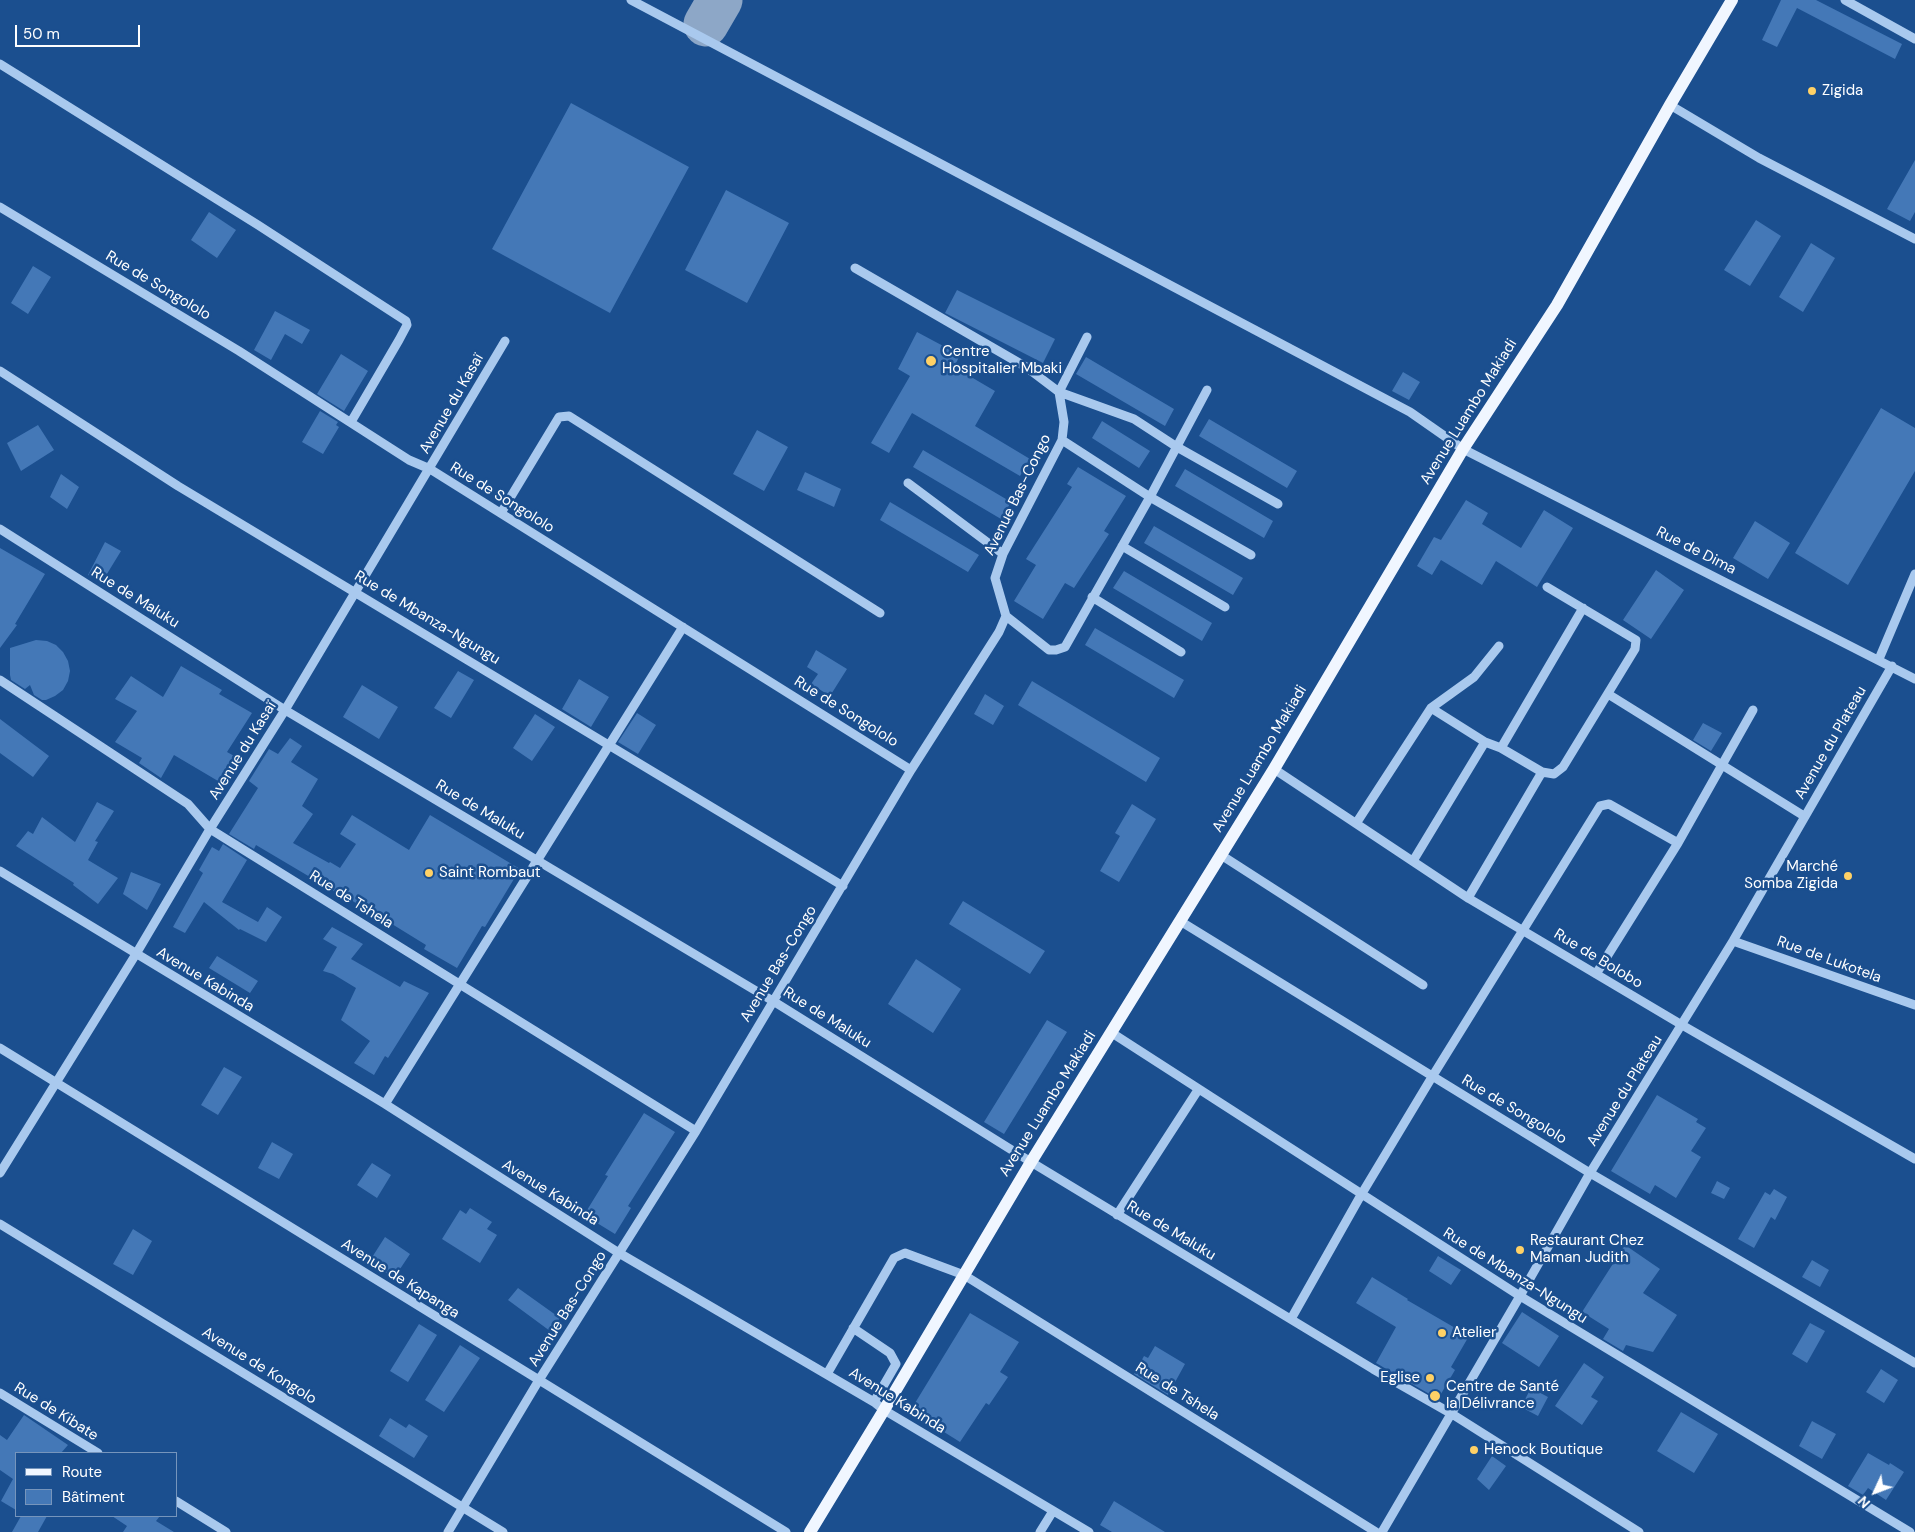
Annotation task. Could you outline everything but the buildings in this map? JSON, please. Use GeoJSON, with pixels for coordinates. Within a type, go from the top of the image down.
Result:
{"type":"FeatureCollection","features":[{"type":"Feature","properties":{"kind":"main road","name":"Avenue Luambo Makiadi"},"geometry":{"type":"LineString","coordinates":[[810,1532],[1031,1162],[1274,769],[1463,448],[1557,305],[1670,105],[1732,0]]}},
{"type":"Feature","properties":{"kind":"street","name":"Rue de Dima"},"geometry":{"type":"LineString","coordinates":[[631,0],[1410,412],[1463,448],[1915,679]]}},
{"type":"Feature","properties":{"kind":"street"},"geometry":{"type":"LineString","coordinates":[[1844,0],[1915,39]]}},
{"type":"Feature","properties":{"kind":"street"},"geometry":{"type":"LineString","coordinates":[[0,64],[258,225],[406,321],[407,325],[399,340],[351,422]]}},
{"type":"Feature","properties":{"kind":"street"},"geometry":{"type":"LineString","coordinates":[[1670,105],[1759,158],[1915,239]]}},
{"type":"Feature","properties":{"kind":"street","name":"Rue de Songololo"},"geometry":{"type":"LineString","coordinates":[[0,207],[239,351],[409,460],[430,469],[911,770]]}},
{"type":"Feature","properties":{"kind":"street"},"geometry":{"type":"LineString","coordinates":[[856,268],[1026,367],[1059,392],[1134,419],[1177,447],[1278,504]]}},
{"type":"Feature","properties":{"kind":"street"},"geometry":{"type":"LineString","coordinates":[[1059,392],[1087,337]]}},
{"type":"Feature","properties":{"kind":"street","name":"Avenue du Kasaï"},"geometry":{"type":"LineString","coordinates":[[0,1173],[285,710],[505,341]]}},
{"type":"Feature","properties":{"kind":"street","name":"Rue de Mbanza-Ngungu"},"geometry":{"type":"LineString","coordinates":[[0,370],[178,486],[356,591],[843,886]]}},
{"type":"Feature","properties":{"kind":"street"},"geometry":{"type":"LineString","coordinates":[[1006,616],[1049,650],[1065,647],[1150,497],[1207,390]]}},
{"type":"Feature","properties":{"kind":"street","name":"Avenue Bas-Congo"},"geometry":{"type":"LineString","coordinates":[[448,1532],[539,1380],[696,1131],[911,770],[999,632],[1006,616],[995,578],[1003,554],[1062,440],[1064,422],[1059,392]]}},
{"type":"Feature","properties":{"kind":"street"},"geometry":{"type":"LineString","coordinates":[[501,513],[559,417],[569,416],[880,613]]}},
{"type":"Feature","properties":{"kind":"street"},"geometry":{"type":"LineString","coordinates":[[1062,440],[1150,497],[1251,555]]}},
{"type":"Feature","properties":{"kind":"street"},"geometry":{"type":"LineString","coordinates":[[908,483],[1003,554]]}},
{"type":"Feature","properties":{"kind":"street","name":"Rue de Maluku"},"geometry":{"type":"LineString","coordinates":[[0,529],[285,710],[773,1000],[1117,1215],[1379,1373],[1452,1414],[1639,1532]]}},
{"type":"Feature","properties":{"kind":"street"},"geometry":{"type":"LineString","coordinates":[[1122,546],[1225,606]]}},
{"type":"Feature","properties":{"kind":"street"},"geometry":{"type":"LineString","coordinates":[[1879,659],[1915,574]]}},
{"type":"Feature","properties":{"kind":"street"},"geometry":{"type":"LineString","coordinates":[[1431,708],[1485,742],[1501,748],[1542,772],[1554,774],[1564,767],[1635,649],[1636,640],[1547,587]]}},
{"type":"Feature","properties":{"kind":"street"},"geometry":{"type":"LineString","coordinates":[[1092,597],[1181,652]]}},
{"type":"Feature","properties":{"kind":"street"},"geometry":{"type":"LineString","coordinates":[[1501,748],[1583,608]]}},
{"type":"Feature","properties":{"kind":"street"},"geometry":{"type":"LineString","coordinates":[[385,1104],[683,627]]}},
{"type":"Feature","properties":{"kind":"street"},"geometry":{"type":"LineString","coordinates":[[1357,822],[1431,708],[1474,677],[1499,646]]}},
{"type":"Feature","properties":{"kind":"street","name":"Avenue du Plateau"},"geometry":{"type":"LineString","coordinates":[[1382,1532],[1590,1173],[1733,941],[1892,666]]}},
{"type":"Feature","properties":{"kind":"street","name":"Rue de Tshela"},"geometry":{"type":"LineString","coordinates":[[0,680],[188,804],[210,829],[696,1131]]}},
{"type":"Feature","properties":{"kind":"street"},"geometry":{"type":"LineString","coordinates":[[1608,694],[1804,816]]}},
{"type":"Feature","properties":{"kind":"street"},"geometry":{"type":"LineString","coordinates":[[1596,974],[1678,843],[1753,710]]}},
{"type":"Feature","properties":{"kind":"street"},"geometry":{"type":"LineString","coordinates":[[1413,861],[1485,742]]}},
{"type":"Feature","properties":{"kind":"street","name":"Rue de Bolobo"},"geometry":{"type":"LineString","coordinates":[[1274,769],[1357,822],[1468,898],[1682,1025],[1915,1159]]}},
{"type":"Feature","properties":{"kind":"street"},"geometry":{"type":"LineString","coordinates":[[1468,898],[1542,772]]}},
{"type":"Feature","properties":{"kind":"street"},"geometry":{"type":"LineString","coordinates":[[1291,1319],[1361,1195],[1432,1077],[1600,806],[1609,804],[1678,843]]}},
{"type":"Feature","properties":{"kind":"street"},"geometry":{"type":"LineString","coordinates":[[1221,855],[1423,984]]}},
{"type":"Feature","properties":{"kind":"street","name":"Avenue Kabinda"},"geometry":{"type":"LineString","coordinates":[[0,871],[385,1104],[619,1253],[827,1374],[1089,1532]]}},
{"type":"Feature","properties":{"kind":"street","name":"Rue de Songololo"},"geometry":{"type":"LineString","coordinates":[[1180,921],[1590,1173],[1915,1363]]}},
{"type":"Feature","properties":{"kind":"street","name":"Rue de Lukotela"},"geometry":{"type":"LineString","coordinates":[[1733,941],[1915,1005]]}},
{"type":"Feature","properties":{"kind":"street","name":"Rue de Mbanza-Ngungu"},"geometry":{"type":"LineString","coordinates":[[1112,1033],[1520,1296],[1910,1532]]}},
{"type":"Feature","properties":{"kind":"street","name":"Avenue de Kapanga"},"geometry":{"type":"LineString","coordinates":[[0,1048],[786,1532]]}},
{"type":"Feature","properties":{"kind":"street"},"geometry":{"type":"LineString","coordinates":[[1117,1215],[1198,1090]]}},
{"type":"Feature","properties":{"kind":"street","name":"Avenue de Kongolo"},"geometry":{"type":"LineString","coordinates":[[0,1224],[503,1532]]}},
{"type":"Feature","properties":{"kind":"street","name":"Rue de Tshela"},"geometry":{"type":"LineString","coordinates":[[827,1374],[894,1258],[905,1253],[964,1275],[1376,1532]]}},
{"type":"Feature","properties":{"kind":"street"},"geometry":{"type":"LineString","coordinates":[[853,1328],[890,1353],[896,1364],[874,1402]]}},
{"type":"Feature","properties":{"kind":"street","name":"Rue de Kibate"},"geometry":{"type":"LineString","coordinates":[[0,1393],[96,1452]]}},
{"type":"Feature","properties":{"kind":"street"},"geometry":{"type":"LineString","coordinates":[[178,1503],[226,1532]]}},
{"type":"Feature","properties":{"kind":"street"},"geometry":{"type":"LineString","coordinates":[[1040,1532],[1053,1510]]}},
{"type":"Feature","properties":{"kind":"taxiway"},"geometry":{"type":"LineString","coordinates":[[706,24],[720,0]]}},
{"type":"Feature","properties":{"kind":"place","name":"Zigida"},"geometry":{"type":"Point","coordinates":[1812,91]}},
{"type":"Feature","properties":{"kind":"place","name":"Centre Hospitalier Mbaki"},"geometry":{"type":"Point","coordinates":[931,361]}},
{"type":"Feature","properties":{"kind":"place","name":"Saint Rombaut"},"geometry":{"type":"Point","coordinates":[429,873]}},
{"type":"Feature","properties":{"kind":"place","name":"Marché Somba Zigida"},"geometry":{"type":"Point","coordinates":[1848,876]}},
{"type":"Feature","properties":{"kind":"place","name":"Restaurant Chez Maman Judith"},"geometry":{"type":"Point","coordinates":[1520,1250]}},
{"type":"Feature","properties":{"kind":"place","name":"Atelier"},"geometry":{"type":"Point","coordinates":[1442,1333]}},
{"type":"Feature","properties":{"kind":"place","name":"Eglise"},"geometry":{"type":"Point","coordinates":[1430,1378]}},
{"type":"Feature","properties":{"kind":"place","name":"Centre de Santé la Délivrance"},"geometry":{"type":"Point","coordinates":[1435,1396]}},
{"type":"Feature","properties":{"kind":"place","name":"Henock Boutique"},"geometry":{"type":"Point","coordinates":[1474,1450]}}]}
